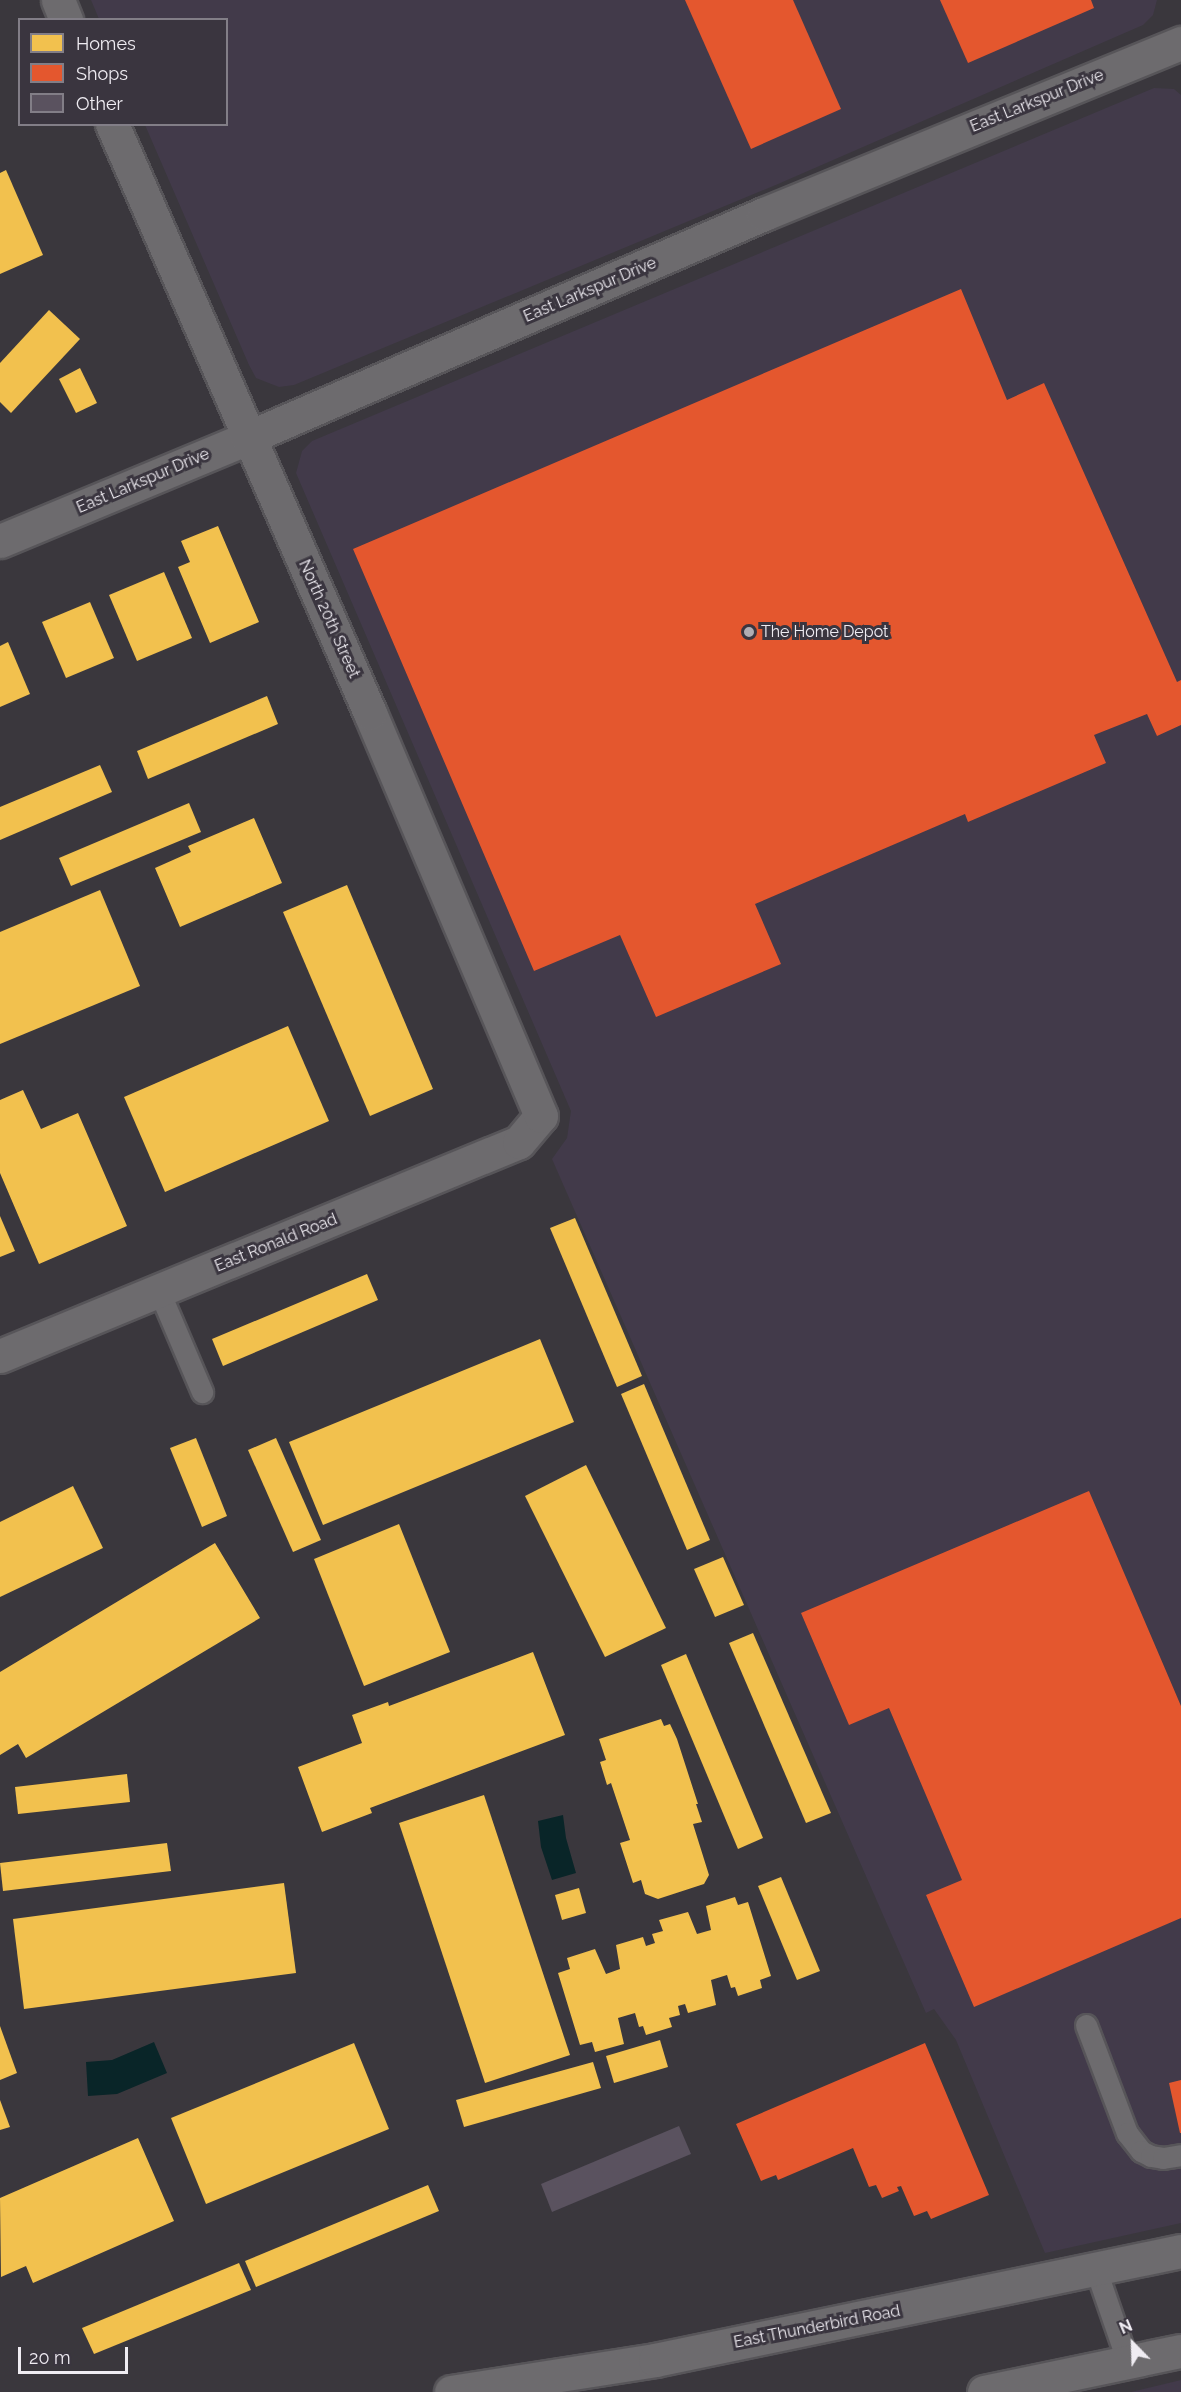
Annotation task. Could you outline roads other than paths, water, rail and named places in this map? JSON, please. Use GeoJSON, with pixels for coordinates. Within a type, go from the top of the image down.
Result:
{"type":"FeatureCollection","features":[{"type":"Feature","properties":{"kind":"street"},"geometry":{"type":"LineString","coordinates":[[58,0],[65,18]]}},
{"type":"Feature","properties":{"kind":"street","name":"East Larkspur Drive"},"geometry":{"type":"LineString","coordinates":[[0,541],[247,438],[753,219],[1181,43]]}},
{"type":"Feature","properties":{"kind":"street","name":"North 20th Street"},"geometry":{"type":"LineString","coordinates":[[113,126],[247,438],[366,703],[541,1116]]}},
{"type":"Feature","properties":{"kind":"street","name":"East Ronald Road"},"geometry":{"type":"LineString","coordinates":[[0,1356],[519,1142],[541,1116]]}},
{"type":"Feature","properties":{"kind":"street","name":"East Thunderbird Road"},"geometry":{"type":"LineString","coordinates":[[451,2392],[655,2360],[1181,2251]]}},
{"type":"Feature","properties":{"kind":"street"},"geometry":{"type":"LineString","coordinates":[[984,2392],[1181,2351]]}},
{"type":"Feature","properties":{"kind":"lane"},"geometry":{"type":"LineString","coordinates":[[159,1291],[202,1392]]}},
{"type":"Feature","properties":{"kind":"lane"},"geometry":{"type":"LineString","coordinates":[[1086,2025],[1127,2133],[1141,2151],[1151,2156],[1163,2158],[1181,2155]]}},
{"type":"Feature","properties":{"kind":"lane"},"geometry":{"type":"LineString","coordinates":[[1096,2270],[1128,2363]]}},
{"type":"Feature","properties":{"kind":"water"},"geometry":{"type":"Polygon","coordinates":[[[563,1815],[566,1838],[576,1873],[552,1880],[541,1847],[538,1821],[563,1815]]]}},
{"type":"Feature","properties":{"kind":"water"},"geometry":{"type":"Polygon","coordinates":[[[154,2042],[167,2073],[117,2094],[88,2096],[86,2062],[112,2060],[154,2042]]]}},
{"type":"Feature","properties":{"kind":"place","name":"The Home Depot"},"geometry":{"type":"Point","coordinates":[749,632]}}]}
